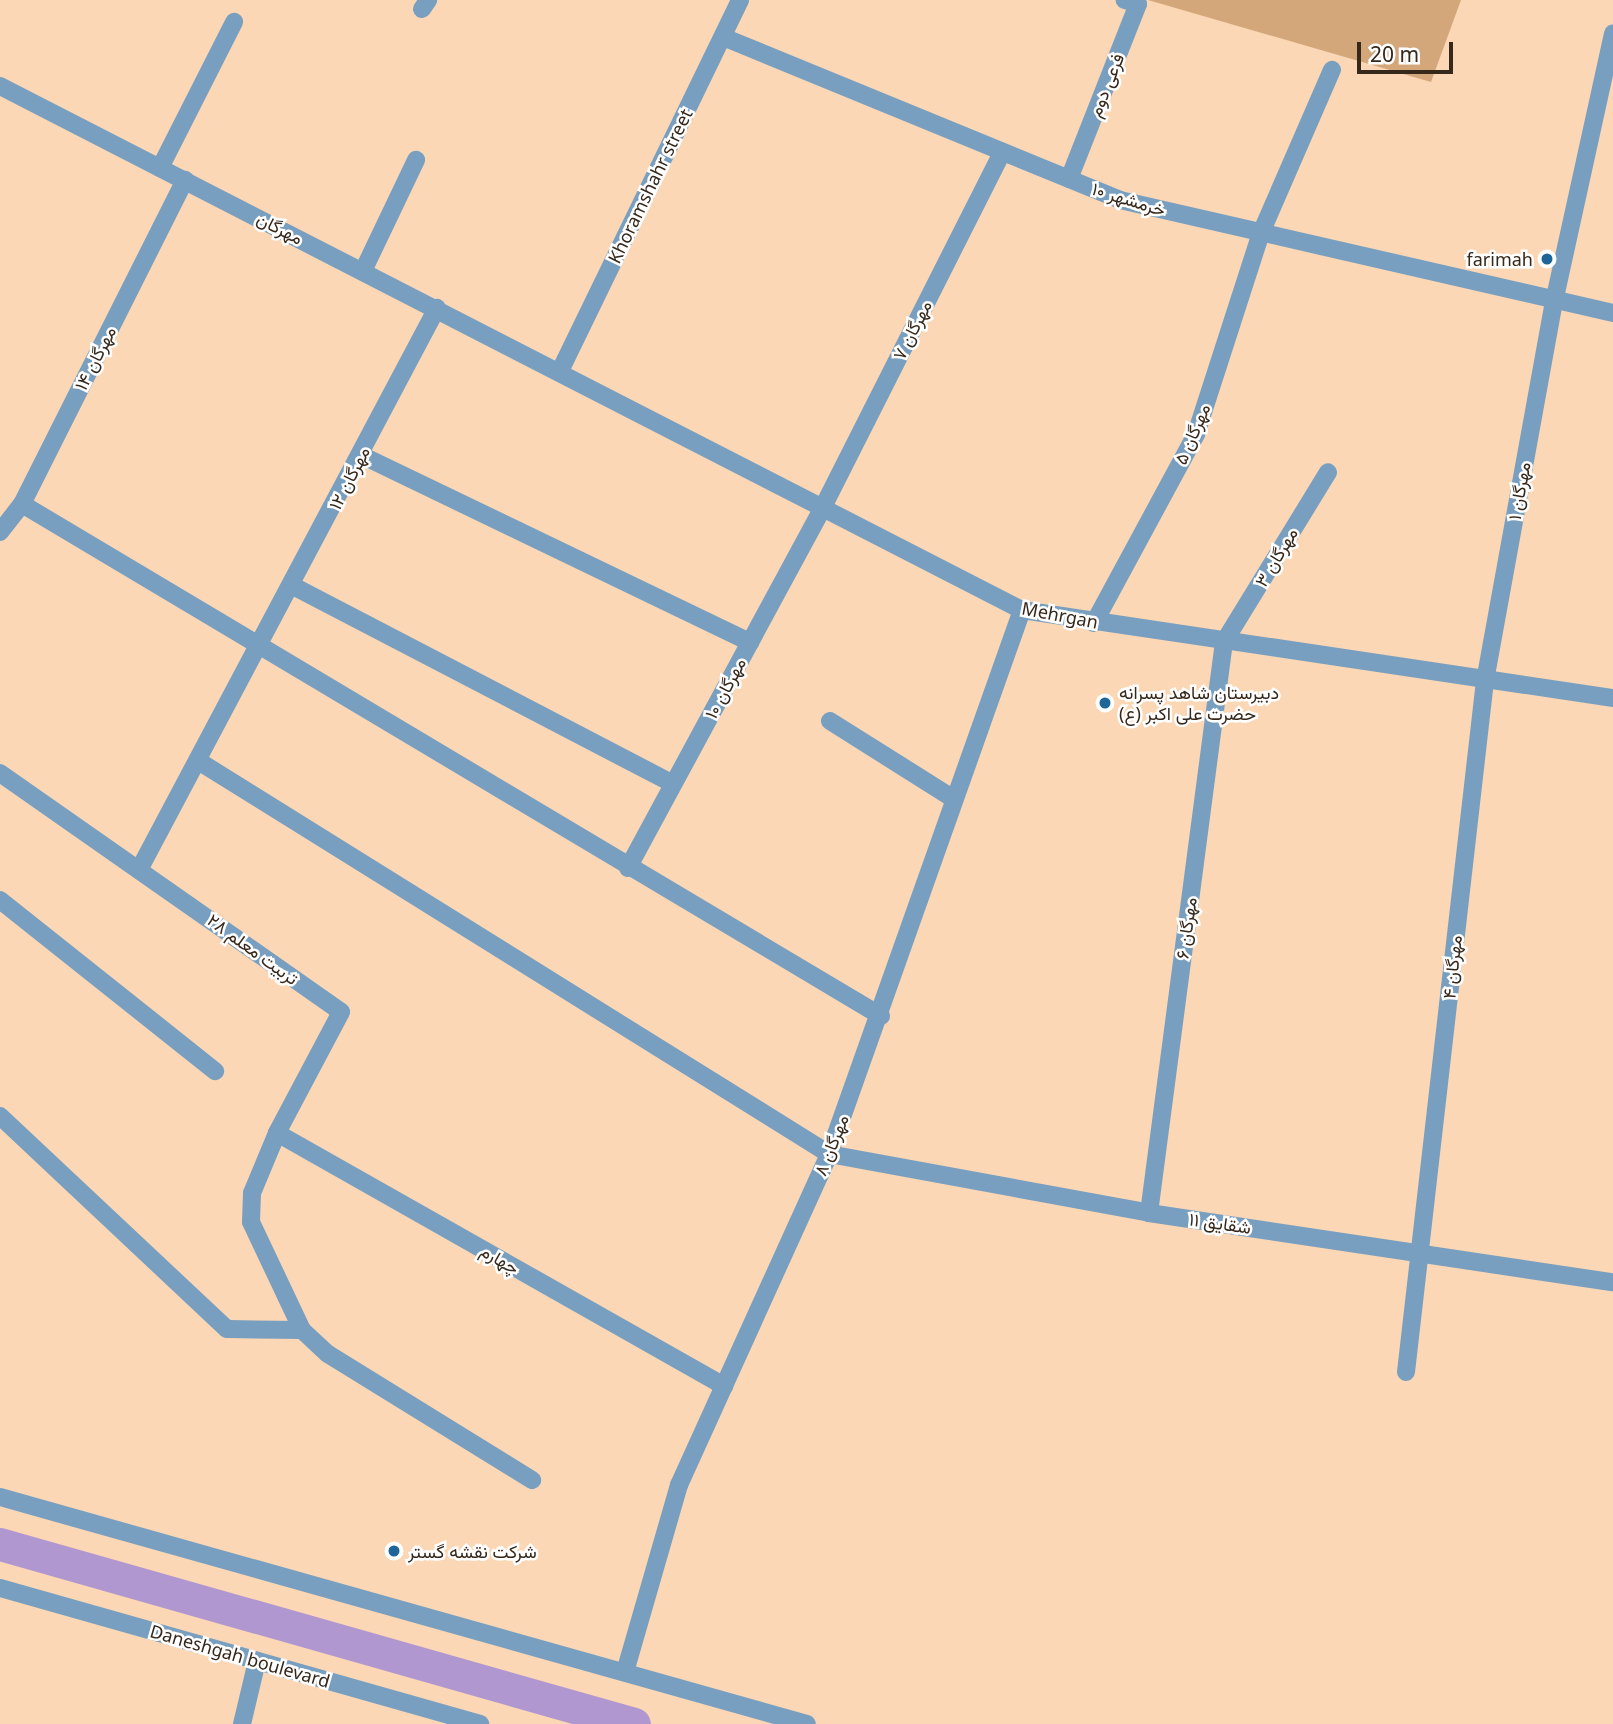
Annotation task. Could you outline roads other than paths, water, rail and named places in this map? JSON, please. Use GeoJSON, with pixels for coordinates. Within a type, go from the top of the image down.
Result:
{"type":"FeatureCollection","features":[{"type":"Feature","properties":{"kind":"street","name":"Khoramshahr street"},"geometry":{"type":"LineString","coordinates":[[560,371],[740,0]]}},
{"type":"Feature","properties":{"kind":"street","name":"فرعی دوم"},"geometry":{"type":"LineString","coordinates":[[1069,179],[1138,4],[1125,0]]}},
{"type":"Feature","properties":{"kind":"street"},"geometry":{"type":"LineString","coordinates":[[160,168],[234,22]]}},
{"type":"Feature","properties":{"kind":"street","name":"مهرگان ۱"},"geometry":{"type":"LineString","coordinates":[[1485,681],[1554,302],[1613,33]]}},
{"type":"Feature","properties":{"kind":"street","name":"خرمشهر ۱۰"},"geometry":{"type":"LineString","coordinates":[[723,37],[1120,200],[1554,302],[1613,313]]}},
{"type":"Feature","properties":{"kind":"street","name":"مهرگان ۵"},"geometry":{"type":"LineString","coordinates":[[1094,623],[1196,434],[1261,233],[1332,70]]}},
{"type":"Feature","properties":{"kind":"street","name":"مهرگان"},"geometry":{"type":"LineString","coordinates":[[1,91],[364,269],[560,371]]}},
{"type":"Feature","properties":{"kind":"street","name":"مهرگان ۷"},"geometry":{"type":"LineString","coordinates":[[822,509],[1002,152]]}},
{"type":"Feature","properties":{"kind":"street"},"geometry":{"type":"LineString","coordinates":[[364,269],[416,160]]}},
{"type":"Feature","properties":{"kind":"street","name":"مهرگان ۱۴"},"geometry":{"type":"LineString","coordinates":[[0,532],[22,504],[185,180]]}},
{"type":"Feature","properties":{"kind":"street","name":"مهرگان ۱۲"},"geometry":{"type":"LineString","coordinates":[[140,868],[261,647],[437,308]]}},
{"type":"Feature","properties":{"kind":"street","name":"Mehrgan"},"geometry":{"type":"LineString","coordinates":[[560,371],[822,509],[1023,610],[1094,623],[1613,698]]}},
{"type":"Feature","properties":{"kind":"street"},"geometry":{"type":"LineString","coordinates":[[361,455],[750,642]]}},
{"type":"Feature","properties":{"kind":"street","name":"مهرگان ۳"},"geometry":{"type":"LineString","coordinates":[[1224,642],[1328,472]]}},
{"type":"Feature","properties":{"kind":"street"},"geometry":{"type":"LineString","coordinates":[[22,504],[628,868],[881,1016]]}},
{"type":"Feature","properties":{"kind":"street","name":"مهرگان ۱۰"},"geometry":{"type":"LineString","coordinates":[[628,868],[822,509]]}},
{"type":"Feature","properties":{"kind":"street"},"geometry":{"type":"LineString","coordinates":[[293,586],[673,784]]}},
{"type":"Feature","properties":{"kind":"street","name":"مهرگان ۸"},"geometry":{"type":"LineString","coordinates":[[625,1672],[679,1485],[829,1154],[881,1016],[954,799],[1023,610]]}},
{"type":"Feature","properties":{"kind":"street","name":"مهرگان ۶"},"geometry":{"type":"LineString","coordinates":[[1149,1213],[1224,642]]}},
{"type":"Feature","properties":{"kind":"street","name":"مهرگان ۴"},"geometry":{"type":"LineString","coordinates":[[1406,1372],[1485,681]]}},
{"type":"Feature","properties":{"kind":"street"},"geometry":{"type":"LineString","coordinates":[[830,721],[954,799]]}},
{"type":"Feature","properties":{"kind":"street"},"geometry":{"type":"LineString","coordinates":[[200,762],[829,1154]]}},
{"type":"Feature","properties":{"kind":"street","name":"تربیت معلم ۲۸"},"geometry":{"type":"LineString","coordinates":[[0,773],[140,868],[341,1012],[277,1133],[253,1193],[251,1222],[302,1330]]}},
{"type":"Feature","properties":{"kind":"street"},"geometry":{"type":"LineString","coordinates":[[0,900],[215,1071]]}},
{"type":"Feature","properties":{"kind":"street"},"geometry":{"type":"LineString","coordinates":[[0,1116],[227,1328],[302,1330],[328,1354],[532,1480]]}},
{"type":"Feature","properties":{"kind":"street","name":"چهارم"},"geometry":{"type":"LineString","coordinates":[[277,1133],[724,1386]]}},
{"type":"Feature","properties":{"kind":"street","name":"شقایق ۱۱"},"geometry":{"type":"LineString","coordinates":[[829,1154],[1149,1213],[1613,1282]]}},
{"type":"Feature","properties":{"kind":"street"},"geometry":{"type":"LineString","coordinates":[[0,1497],[807,1724]]}},
{"type":"Feature","properties":{"kind":"street","name":"Daneshgah boulevard"},"geometry":{"type":"LineString","coordinates":[[0,1588],[480,1724]]}},
{"type":"Feature","properties":{"kind":"street"},"geometry":{"type":"LineString","coordinates":[[242,1724],[257,1661]]}},
{"type":"Feature","properties":{"kind":"waterway"},"geometry":{"type":"LineString","coordinates":[[0,1544],[634,1724]]}},
{"type":"Feature","properties":{"kind":"place","name":"farimah"},"geometry":{"type":"Point","coordinates":[1547,259]}},
{"type":"Feature","properties":{"kind":"place","name":"دبیرستان شاهد پسرانه حضرت علی اکبر (ع)"},"geometry":{"type":"Point","coordinates":[1105,703]}},
{"type":"Feature","properties":{"kind":"place","name":"شرکت نقشه گستر"},"geometry":{"type":"Point","coordinates":[394,1551]}}]}
